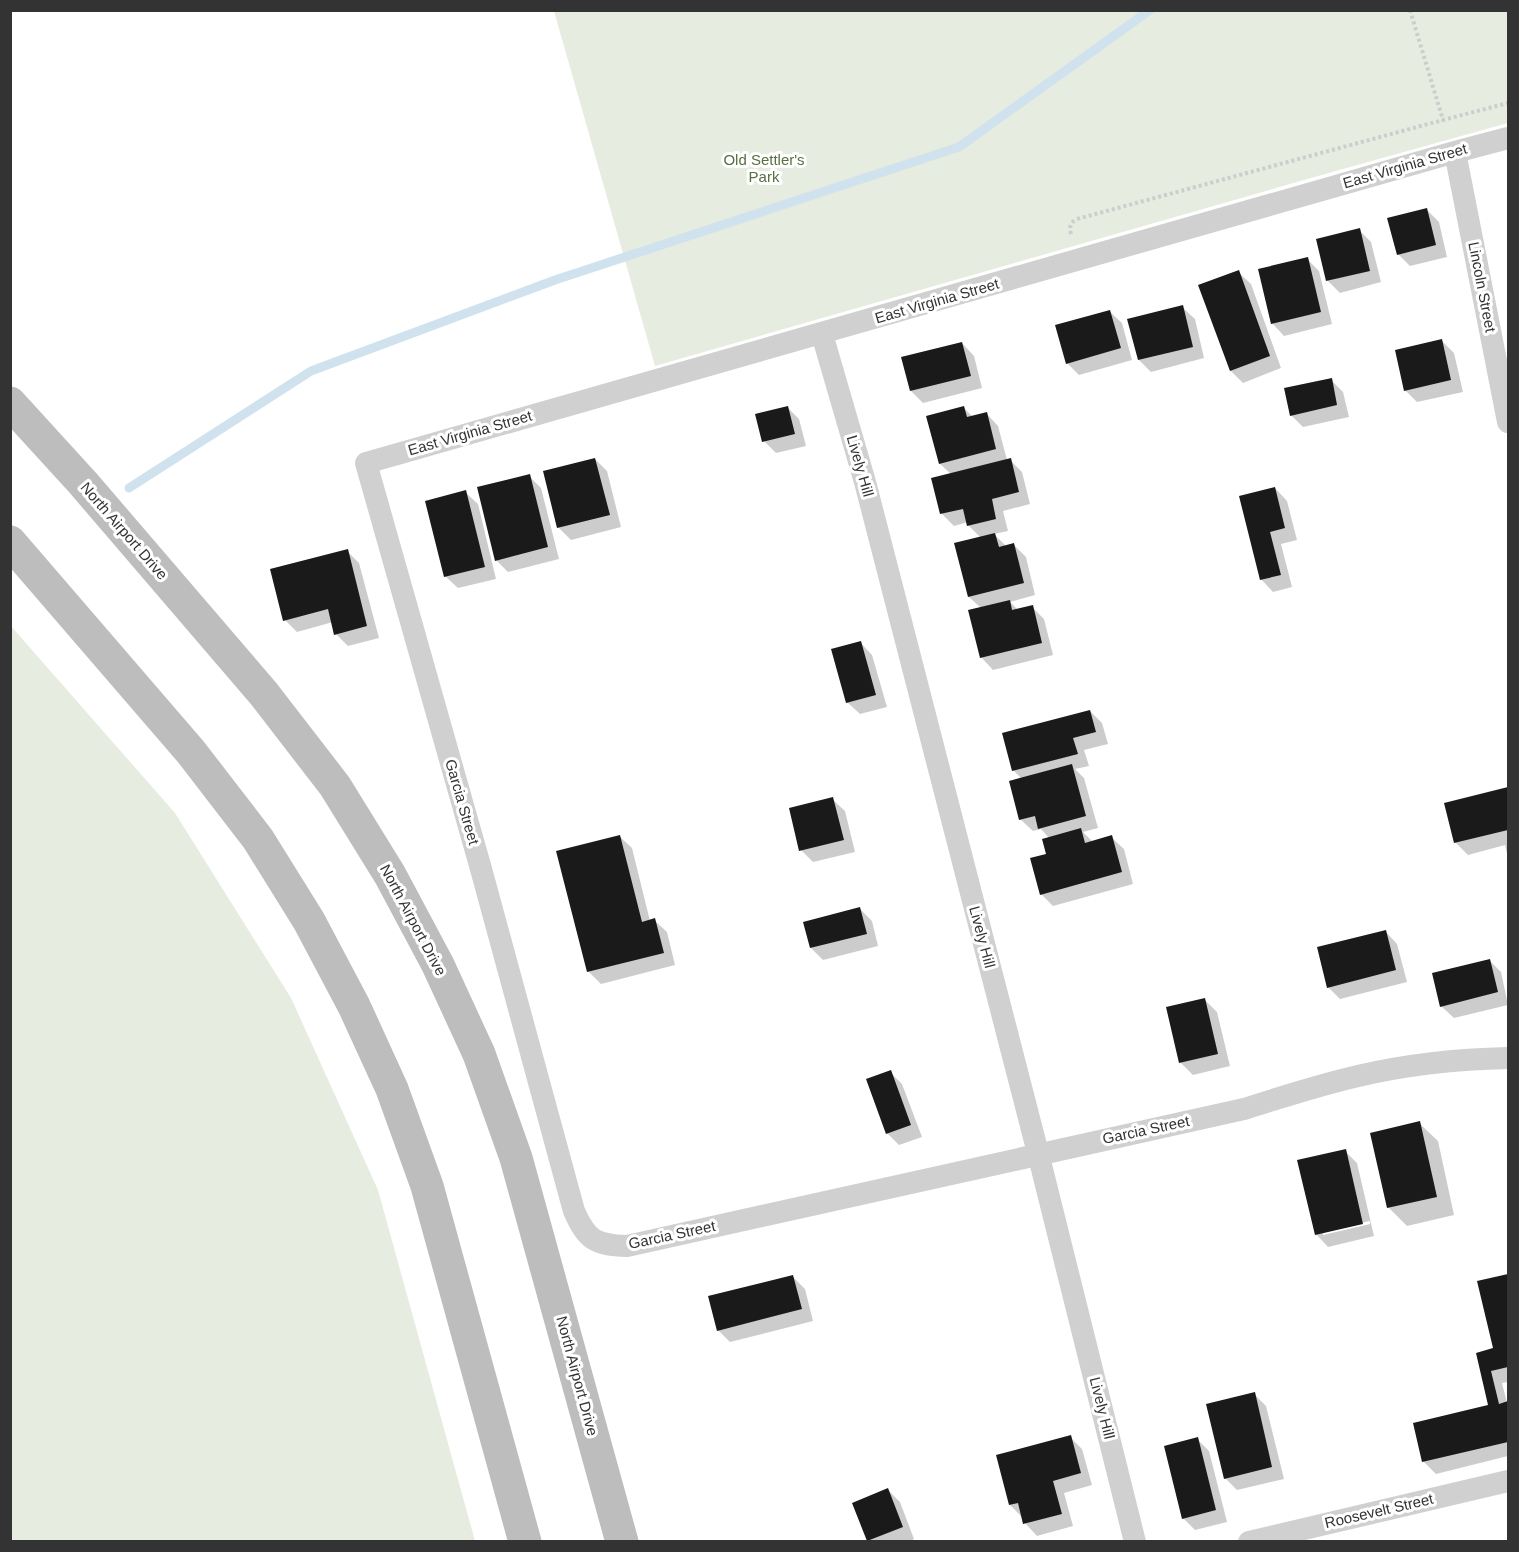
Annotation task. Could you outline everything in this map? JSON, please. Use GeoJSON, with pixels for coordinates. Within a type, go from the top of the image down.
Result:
{"type":"FeatureCollection","features":[{"type":"Feature","properties":{"kind":"main road","name":"North Airport Drive"},"geometry":{"type":"LineString","coordinates":[[10,403],[83,483],[264,694],[335,786],[390,874],[438,965],[478,1054],[516,1158],[622,1542]]}},
{"type":"Feature","properties":{"kind":"main road"},"geometry":{"type":"LineString","coordinates":[[10,542],[191,752],[258,839],[309,921],[354,1006],[392,1089],[427,1186],[525,1542]]}},
{"type":"Feature","properties":{"kind":"street","name":"East Virginia Street"},"geometry":{"type":"LineString","coordinates":[[366,463],[1509,138]]}},
{"type":"Feature","properties":{"kind":"street","name":"Lincoln Street"},"geometry":{"type":"LineString","coordinates":[[1455,152],[1509,422]]}},
{"type":"Feature","properties":{"kind":"street","name":"Lively Hill"},"geometry":{"type":"LineString","coordinates":[[822,334],[865,482],[1038,1153],[1135,1542]]}},
{"type":"Feature","properties":{"kind":"street","name":"Garcia Street"},"geometry":{"type":"LineString","coordinates":[[366,463],[481,869],[574,1211],[581,1227],[593,1240],[608,1245],[627,1245],[1244,1109],[1308,1088],[1370,1074],[1461,1060],[1509,1058]]}},
{"type":"Feature","properties":{"kind":"street","name":"Roosevelt Street"},"geometry":{"type":"LineString","coordinates":[[1249,1542],[1509,1481]]}},
{"type":"Feature","properties":{"kind":"path"},"geometry":{"type":"LineString","coordinates":[[1410,10],[1443,120]]}},
{"type":"Feature","properties":{"kind":"path"},"geometry":{"type":"LineString","coordinates":[[1078,260],[1069,228],[1071,222],[1077,219],[1509,103]]}},
{"type":"Feature","properties":{"kind":"green space","name":"Old Settler's Park"},"geometry":{"type":"Polygon","coordinates":[[[554,11],[1508,11],[1508,123],[655,366],[554,11]]]}},
{"type":"Feature","properties":{"kind":"green space"},"geometry":{"type":"Polygon","coordinates":[[[10,625],[175,813],[291,998],[378,1190],[475,1541],[11,1541],[10,625]]]}},
{"type":"Feature","properties":{"kind":"building"},"geometry":{"type":"Polygon","coordinates":[[[1427,208],[1436,245],[1397,255],[1387,218],[1427,208]]]}},
{"type":"Feature","properties":{"kind":"building"},"geometry":{"type":"Polygon","coordinates":[[[1360,228],[1370,271],[1326,281],[1316,239],[1360,228]]]}},
{"type":"Feature","properties":{"kind":"building"},"geometry":{"type":"Polygon","coordinates":[[[1308,257],[1321,312],[1271,324],[1258,269],[1308,257]]]}},
{"type":"Feature","properties":{"kind":"building"},"geometry":{"type":"Polygon","coordinates":[[[1239,270],[1270,356],[1230,371],[1198,285],[1239,270]]]}},
{"type":"Feature","properties":{"kind":"building"},"geometry":{"type":"Polygon","coordinates":[[[1183,305],[1193,347],[1138,360],[1127,319],[1183,305]]]}},
{"type":"Feature","properties":{"kind":"building"},"geometry":{"type":"Polygon","coordinates":[[[1110,310],[1121,348],[1066,364],[1055,325],[1110,310]]]}},
{"type":"Feature","properties":{"kind":"building"},"geometry":{"type":"Polygon","coordinates":[[[1442,339],[1451,380],[1404,391],[1395,350],[1442,339]]]}},
{"type":"Feature","properties":{"kind":"building"},"geometry":{"type":"Polygon","coordinates":[[[962,342],[971,376],[910,391],[901,357],[962,342]]]}},
{"type":"Feature","properties":{"kind":"building"},"geometry":{"type":"Polygon","coordinates":[[[1332,378],[1337,405],[1290,416],[1284,388],[1332,378]]]}},
{"type":"Feature","properties":{"kind":"building"},"geometry":{"type":"Polygon","coordinates":[[[788,406],[795,434],[762,442],[755,414],[788,406]]]}},
{"type":"Feature","properties":{"kind":"building"},"geometry":{"type":"Polygon","coordinates":[[[964,406],[967,417],[987,412],[996,449],[939,464],[926,416],[964,406]]]}},
{"type":"Feature","properties":{"kind":"building"},"geometry":{"type":"Polygon","coordinates":[[[595,458],[610,515],[557,528],[543,471],[595,458]]]}},
{"type":"Feature","properties":{"kind":"building"},"geometry":{"type":"Polygon","coordinates":[[[1011,458],[1019,492],[992,499],[996,519],[967,526],[963,509],[940,514],[931,478],[1011,458]]]}},
{"type":"Feature","properties":{"kind":"building"},"geometry":{"type":"Polygon","coordinates":[[[530,474],[548,547],[495,561],[477,487],[530,474]]]}},
{"type":"Feature","properties":{"kind":"building"},"geometry":{"type":"Polygon","coordinates":[[[1275,487],[1285,528],[1270,532],[1281,575],[1260,580],[1239,496],[1275,487]]]}},
{"type":"Feature","properties":{"kind":"building"},"geometry":{"type":"Polygon","coordinates":[[[466,490],[485,567],[444,577],[425,501],[466,490]]]}},
{"type":"Feature","properties":{"kind":"building"},"geometry":{"type":"Polygon","coordinates":[[[995,533],[999,547],[1014,543],[1024,583],[968,597],[954,543],[995,533]]]}},
{"type":"Feature","properties":{"kind":"building"},"geometry":{"type":"Polygon","coordinates":[[[348,549],[367,626],[334,635],[328,609],[283,621],[270,569],[348,549]]]}},
{"type":"Feature","properties":{"kind":"building"},"geometry":{"type":"Polygon","coordinates":[[[1010,600],[1012,610],[1033,605],[1042,643],[980,658],[968,610],[1010,600]]]}},
{"type":"Feature","properties":{"kind":"building"},"geometry":{"type":"Polygon","coordinates":[[[861,641],[876,695],[846,703],[831,649],[861,641]]]}},
{"type":"Feature","properties":{"kind":"building"},"geometry":{"type":"Polygon","coordinates":[[[1090,710],[1096,732],[1073,738],[1078,754],[1012,771],[1002,733],[1090,710]]]}},
{"type":"Feature","properties":{"kind":"building"},"geometry":{"type":"Polygon","coordinates":[[[1072,764],[1086,816],[1038,829],[1035,816],[1019,820],[1009,781],[1072,764]]]}},
{"type":"Feature","properties":{"kind":"building"},"geometry":{"type":"Polygon","coordinates":[[[1508,787],[1508,830],[1454,843],[1444,803],[1508,787]]]}},
{"type":"Feature","properties":{"kind":"building"},"geometry":{"type":"Polygon","coordinates":[[[833,797],[844,840],[799,851],[789,808],[833,797]]]}},
{"type":"Feature","properties":{"kind":"building"},"geometry":{"type":"Polygon","coordinates":[[[1081,828],[1085,843],[1112,835],[1122,872],[1040,895],[1030,858],[1046,854],[1042,839],[1081,828]]]}},
{"type":"Feature","properties":{"kind":"building"},"geometry":{"type":"Polygon","coordinates":[[[620,835],[642,922],[655,918],[664,953],[587,972],[556,851],[620,835]]]}},
{"type":"Feature","properties":{"kind":"building"},"geometry":{"type":"Polygon","coordinates":[[[860,907],[867,934],[810,948],[803,922],[860,907]]]}},
{"type":"Feature","properties":{"kind":"building"},"geometry":{"type":"Polygon","coordinates":[[[1386,930],[1396,970],[1327,988],[1317,947],[1386,930]]]}},
{"type":"Feature","properties":{"kind":"building"},"geometry":{"type":"Polygon","coordinates":[[[1490,959],[1498,992],[1440,1007],[1432,973],[1490,959]]]}},
{"type":"Feature","properties":{"kind":"building"},"geometry":{"type":"Polygon","coordinates":[[[1205,998],[1218,1054],[1179,1063],[1166,1007],[1205,998]]]}},
{"type":"Feature","properties":{"kind":"building"},"geometry":{"type":"Polygon","coordinates":[[[891,1070],[911,1125],[886,1134],[866,1079],[891,1070]]]}},
{"type":"Feature","properties":{"kind":"building"},"geometry":{"type":"Polygon","coordinates":[[[1420,1121],[1437,1197],[1387,1208],[1370,1133],[1420,1121]]]}},
{"type":"Feature","properties":{"kind":"building"},"geometry":{"type":"Polygon","coordinates":[[[1346,1149],[1363,1224],[1315,1235],[1297,1160],[1346,1149]]]}},
{"type":"Feature","properties":{"kind":"building"},"geometry":{"type":"Polygon","coordinates":[[[1508,1274],[1508,1367],[1491,1371],[1499,1404],[1508,1401],[1508,1442],[1422,1462],[1413,1423],[1488,1405],[1476,1353],[1493,1348],[1477,1281],[1508,1274]]]}},
{"type":"Feature","properties":{"kind":"building"},"geometry":{"type":"Polygon","coordinates":[[[793,1275],[802,1309],[717,1331],[708,1296],[793,1275]]]}},
{"type":"Feature","properties":{"kind":"building"},"geometry":{"type":"Polygon","coordinates":[[[1255,1392],[1272,1467],[1224,1479],[1206,1404],[1255,1392]]]}},
{"type":"Feature","properties":{"kind":"building"},"geometry":{"type":"Polygon","coordinates":[[[1071,1435],[1081,1473],[1053,1481],[1062,1514],[1023,1524],[1018,1503],[1009,1505],[996,1455],[1071,1435]]]}},
{"type":"Feature","properties":{"kind":"building"},"geometry":{"type":"Polygon","coordinates":[[[1198,1437],[1216,1510],[1182,1519],[1164,1446],[1198,1437]]]}},
{"type":"Feature","properties":{"kind":"building"},"geometry":{"type":"Polygon","coordinates":[[[888,1488],[903,1527],[867,1541],[852,1503],[888,1488]]]}},
{"type":"Feature","properties":{"kind":"waterway"},"geometry":{"type":"LineString","coordinates":[[129,488],[311,371],[555,280],[959,147],[1150,10]]}}]}
